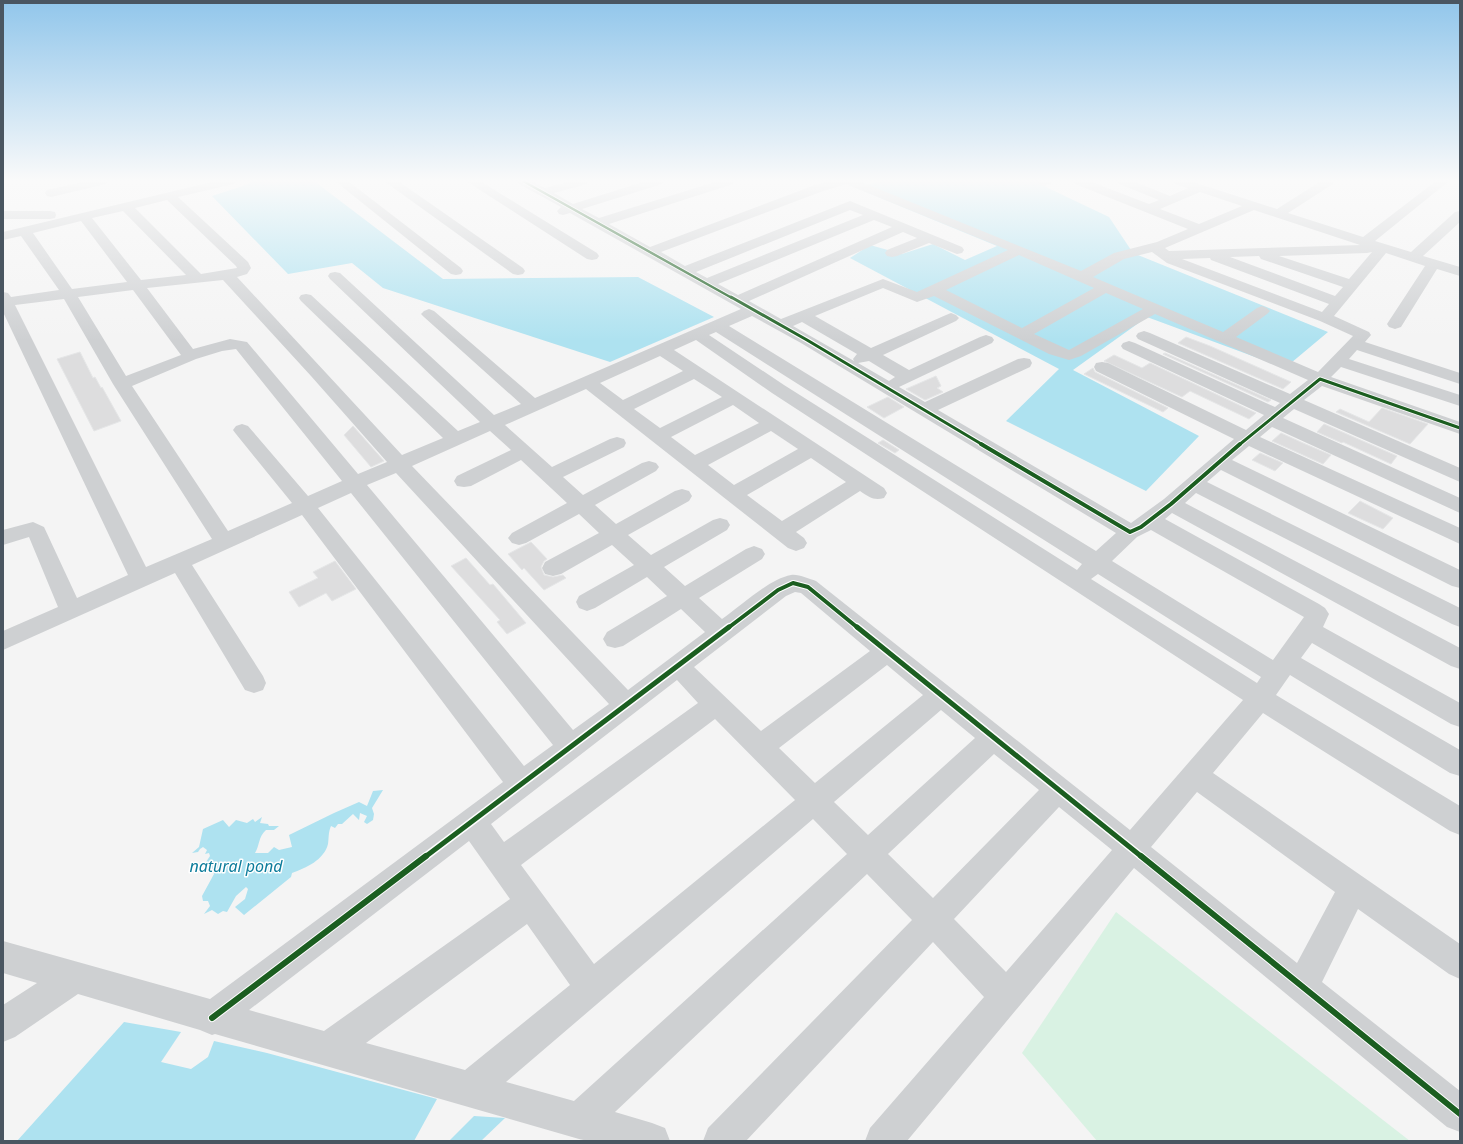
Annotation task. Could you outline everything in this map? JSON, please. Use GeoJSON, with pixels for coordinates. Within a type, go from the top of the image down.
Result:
{"type":"FeatureCollection","features":[{"type":"Feature","properties":{"kind":"street"},"geometry":{"type":"LineString","coordinates":[[27,234],[68,293],[122,384],[224,541]]}},
{"type":"Feature","properties":{"kind":"street"},"geometry":{"type":"LineString","coordinates":[[98,234],[190,356]]}},
{"type":"Feature","properties":{"kind":"street"},"geometry":{"type":"LineString","coordinates":[[154,234],[197,278]]}},
{"type":"Feature","properties":{"kind":"street"},"geometry":{"type":"LineString","coordinates":[[141,579],[4,300],[227,275],[242,271],[244,268],[242,265],[210,234]]}},
{"type":"Feature","properties":{"kind":"street"},"geometry":{"type":"LineString","coordinates":[[409,234],[456,271]]}},
{"type":"Feature","properties":{"kind":"street"},"geometry":{"type":"LineString","coordinates":[[467,234],[518,270]]}},
{"type":"Feature","properties":{"kind":"street"},"geometry":{"type":"LineString","coordinates":[[609,234],[649,252],[781,325],[887,386],[1130,532]]}},
{"type":"Feature","properties":{"kind":"street"},"geometry":{"type":"LineString","coordinates":[[649,252],[696,234]]}},
{"type":"Feature","properties":{"kind":"street"},"geometry":{"type":"LineString","coordinates":[[685,271],[777,234]]}},
{"type":"Feature","properties":{"kind":"street"},"geometry":{"type":"LineString","coordinates":[[706,284],[828,234]]}},
{"type":"Feature","properties":{"kind":"street"},"geometry":{"type":"LineString","coordinates":[[3,641],[305,505],[697,334],[716,325],[745,306],[889,234]]}},
{"type":"Feature","properties":{"kind":"street"},"geometry":{"type":"LineString","coordinates":[[921,234],[957,250]]}},
{"type":"Feature","properties":{"kind":"street"},"geometry":{"type":"LineString","coordinates":[[981,234],[1320,378],[1460,428]]}},
{"type":"Feature","properties":{"kind":"street"},"geometry":{"type":"LineString","coordinates":[[1160,251],[1189,234]]}},
{"type":"Feature","properties":{"kind":"street"},"geometry":{"type":"LineString","coordinates":[[1341,234],[1382,249],[1460,272]]}},
{"type":"Feature","properties":{"kind":"street"},"geometry":{"type":"LineString","coordinates":[[1365,242],[1375,234]]}},
{"type":"Feature","properties":{"kind":"street"},"geometry":{"type":"LineString","coordinates":[[1413,257],[1438,234]]}},
{"type":"Feature","properties":{"kind":"street"},"geometry":{"type":"LineString","coordinates":[[558,235],[592,256]]}},
{"type":"Feature","properties":{"kind":"street"},"geometry":{"type":"LineString","coordinates":[[892,253],[929,238]]}},
{"type":"Feature","properties":{"kind":"street"},"geometry":{"type":"LineString","coordinates":[[1082,277],[1119,256],[1160,251],[1206,253],[1370,248],[1382,249]]}},
{"type":"Feature","properties":{"kind":"street"},"geometry":{"type":"LineString","coordinates":[[1325,318],[1382,249]]}},
{"type":"Feature","properties":{"kind":"street"},"geometry":{"type":"LineString","coordinates":[[781,325],[883,283],[917,298],[1019,250]]}},
{"type":"Feature","properties":{"kind":"street"},"geometry":{"type":"LineString","coordinates":[[1077,580],[1130,532],[1141,527],[1171,504],[1219,461],[1320,378],[1362,336],[1361,333],[1325,318],[1172,260],[1160,251]]}},
{"type":"Feature","properties":{"kind":"street"},"geometry":{"type":"LineString","coordinates":[[1254,252],[1352,286]]}},
{"type":"Feature","properties":{"kind":"street"},"geometry":{"type":"LineString","coordinates":[[1206,253],[1338,302]]}},
{"type":"Feature","properties":{"kind":"street"},"geometry":{"type":"LineString","coordinates":[[1395,324],[1434,264]]}},
{"type":"Feature","properties":{"kind":"street"},"geometry":{"type":"LineString","coordinates":[[227,275],[317,372],[399,464],[626,705]]}},
{"type":"Feature","properties":{"kind":"street"},"geometry":{"type":"LineString","coordinates":[[335,276],[492,423],[722,633]]}},
{"type":"Feature","properties":{"kind":"street"},"geometry":{"type":"LineString","coordinates":[[1023,334],[1106,287]]}},
{"type":"Feature","properties":{"kind":"street"},"geometry":{"type":"LineString","coordinates":[[934,290],[1055,351],[1069,354],[1076,353],[1155,308]]}},
{"type":"Feature","properties":{"kind":"street"},"geometry":{"type":"LineString","coordinates":[[306,298],[455,439]]}},
{"type":"Feature","properties":{"kind":"street"},"geometry":{"type":"LineString","coordinates":[[1225,338],[1262,311]]}},
{"type":"Feature","properties":{"kind":"street"},"geometry":{"type":"LineString","coordinates":[[429,314],[533,405]]}},
{"type":"Feature","properties":{"kind":"street"},"geometry":{"type":"LineString","coordinates":[[803,316],[871,354],[908,377]]}},
{"type":"Feature","properties":{"kind":"street"},"geometry":{"type":"LineString","coordinates":[[849,364],[951,318]]}},
{"type":"Feature","properties":{"kind":"street"},"geometry":{"type":"LineString","coordinates":[[716,325],[1097,563],[1281,668],[1460,764]]}},
{"type":"Feature","properties":{"kind":"street"},"geometry":{"type":"LineString","coordinates":[[697,334],[778,389],[1260,698],[1460,822]]}},
{"type":"Feature","properties":{"kind":"street"},"geometry":{"type":"LineString","coordinates":[[1144,336],[1460,476]]}},
{"type":"Feature","properties":{"kind":"street"},"geometry":{"type":"LineString","coordinates":[[887,386],[986,340]]}},
{"type":"Feature","properties":{"kind":"street"},"geometry":{"type":"LineString","coordinates":[[122,384],[190,356],[229,344],[236,343],[241,345],[571,747]]}},
{"type":"Feature","properties":{"kind":"street"},"geometry":{"type":"LineString","coordinates":[[1354,344],[1460,379]]}},
{"type":"Feature","properties":{"kind":"street"},"geometry":{"type":"LineString","coordinates":[[1129,346],[1273,417],[1460,506]]}},
{"type":"Feature","properties":{"kind":"street"},"geometry":{"type":"LineString","coordinates":[[661,349],[877,493]]}},
{"type":"Feature","properties":{"kind":"street"},"geometry":{"type":"LineString","coordinates":[[1338,361],[1460,402]]}},
{"type":"Feature","properties":{"kind":"street"},"geometry":{"type":"LineString","coordinates":[[925,409],[1024,363]]}},
{"type":"Feature","properties":{"kind":"street"},"geometry":{"type":"LineString","coordinates":[[1102,366],[1247,438],[1460,537]]}},
{"type":"Feature","properties":{"kind":"street"},"geometry":{"type":"LineString","coordinates":[[622,408],[695,372]]}},
{"type":"Feature","properties":{"kind":"street"},"geometry":{"type":"LineString","coordinates":[[587,381],[789,537],[860,482]]}},
{"type":"Feature","properties":{"kind":"street"},"geometry":{"type":"LineString","coordinates":[[658,436],[734,398]]}},
{"type":"Feature","properties":{"kind":"street"},"geometry":{"type":"LineString","coordinates":[[694,464],[772,423]]}},
{"type":"Feature","properties":{"kind":"street"},"geometry":{"type":"LineString","coordinates":[[242,430],[305,505],[521,784]]}},
{"type":"Feature","properties":{"kind":"street"},"geometry":{"type":"LineString","coordinates":[[550,476],[616,443]]}},
{"type":"Feature","properties":{"kind":"street"},"geometry":{"type":"LineString","coordinates":[[734,494],[812,449]]}},
{"type":"Feature","properties":{"kind":"street"},"geometry":{"type":"LineString","coordinates":[[464,480],[524,452]]}},
{"type":"Feature","properties":{"kind":"street"},"geometry":{"type":"LineString","coordinates":[[1219,461],[1460,580]]}},
{"type":"Feature","properties":{"kind":"street"},"geometry":{"type":"LineString","coordinates":[[519,538],[649,467]]}},
{"type":"Feature","properties":{"kind":"street"},"geometry":{"type":"LineString","coordinates":[[1194,484],[1460,618]]}},
{"type":"Feature","properties":{"kind":"street"},"geometry":{"type":"LineString","coordinates":[[553,568],[682,496]]}},
{"type":"Feature","properties":{"kind":"street"},"geometry":{"type":"LineString","coordinates":[[1171,504],[1460,659]]}},
{"type":"Feature","properties":{"kind":"street"},"geometry":{"type":"LineString","coordinates":[[883,1141],[1260,698],[1316,618],[1317,614],[1311,610],[1150,520]]}},
{"type":"Feature","properties":{"kind":"street"},"geometry":{"type":"LineString","coordinates":[[587,602],[720,525]]}},
{"type":"Feature","properties":{"kind":"street"},"geometry":{"type":"LineString","coordinates":[[3,538],[25,530],[33,529],[37,532],[71,611]]}},
{"type":"Feature","properties":{"kind":"street"},"geometry":{"type":"LineString","coordinates":[[615,639],[754,554]]}},
{"type":"Feature","properties":{"kind":"street"},"geometry":{"type":"LineString","coordinates":[[179,562],[254,683]]}},
{"type":"Feature","properties":{"kind":"street"},"geometry":{"type":"LineString","coordinates":[[212,1018],[778,590],[793,583],[808,587],[1460,1114]]}},
{"type":"Feature","properties":{"kind":"street"},"geometry":{"type":"LineString","coordinates":[[1309,630],[1460,716]]}},
{"type":"Feature","properties":{"kind":"street"},"geometry":{"type":"LineString","coordinates":[[759,748],[888,651]]}},
{"type":"Feature","properties":{"kind":"street"},"geometry":{"type":"LineString","coordinates":[[678,666],[933,920],[1006,996]]}},
{"type":"Feature","properties":{"kind":"street"},"geometry":{"type":"LineString","coordinates":[[469,1090],[941,695]]}},
{"type":"Feature","properties":{"kind":"street"},"geometry":{"type":"LineString","coordinates":[[501,862],[716,704]]}},
{"type":"Feature","properties":{"kind":"street"},"geometry":{"type":"LineString","coordinates":[[579,1121],[994,737]]}},
{"type":"Feature","properties":{"kind":"street"},"geometry":{"type":"LineString","coordinates":[[1194,776],[1460,963]]}},
{"type":"Feature","properties":{"kind":"street"},"geometry":{"type":"LineString","coordinates":[[721,1141],[1058,789]]}},
{"type":"Feature","properties":{"kind":"street"},"geometry":{"type":"LineString","coordinates":[[472,822],[591,987]]}},
{"type":"Feature","properties":{"kind":"street"},"geometry":{"type":"LineString","coordinates":[[1302,987],[1353,888]]}},
{"type":"Feature","properties":{"kind":"street"},"geometry":{"type":"LineString","coordinates":[[327,1050],[530,902]]}},
{"type":"Feature","properties":{"kind":"street"},"geometry":{"type":"LineString","coordinates":[[3,957],[212,1018],[652,1141]]}},
{"type":"Feature","properties":{"kind":"street"},"geometry":{"type":"LineString","coordinates":[[3,1025],[74,978]]}},
{"type":"Feature","properties":{"kind":"green space"},"geometry":{"type":"Polygon","coordinates":[[[1116,912],[1410,1141],[1097,1141],[1022,1053],[1116,912]]]}},
{"type":"Feature","properties":{"kind":"water"},"geometry":{"type":"Polygon","coordinates":[[[249,234],[384,234],[443,279],[638,277],[714,317],[610,362],[383,288],[352,263],[288,274],[249,234]]]}},
{"type":"Feature","properties":{"kind":"water"},"geometry":{"type":"Polygon","coordinates":[[[969,234],[1121,234],[1133,253],[1328,332],[1285,368],[1147,317],[1073,370],[1199,436],[1146,491],[1006,421],[1059,369],[850,258],[870,245],[902,254],[933,244],[965,260],[997,246],[969,234]]]}},
{"type":"Feature","properties":{"kind":"water","name":"natural pond"},"geometry":{"type":"Polygon","coordinates":[[[383,790],[372,808],[374,814],[373,820],[367,824],[364,822],[367,816],[360,813],[359,820],[353,814],[342,824],[338,824],[335,828],[331,826],[328,844],[323,855],[314,863],[292,873],[291,877],[244,915],[235,907],[245,899],[248,889],[246,887],[236,896],[227,912],[223,911],[218,914],[212,910],[204,914],[210,906],[208,901],[203,901],[202,896],[214,874],[211,866],[206,862],[210,856],[209,853],[205,854],[207,850],[203,847],[198,852],[192,853],[199,847],[203,829],[223,820],[229,827],[236,820],[247,823],[253,819],[255,822],[262,817],[260,823],[268,824],[269,826],[279,826],[274,830],[266,830],[260,838],[255,853],[268,853],[274,847],[279,850],[292,847],[289,835],[334,813],[359,802],[367,806],[373,791],[383,790]]]}},
{"type":"Feature","properties":{"kind":"water"},"geometry":{"type":"Polygon","coordinates":[[[124,1022],[181,1032],[161,1062],[191,1069],[208,1057],[214,1041],[267,1053],[437,1099],[414,1141],[17,1141],[124,1022]]]}},
{"type":"Feature","properties":{"kind":"water"},"geometry":{"type":"Polygon","coordinates":[[[474,1116],[505,1118],[481,1141],[449,1141],[474,1116]]]}},
{"type":"Feature","properties":{"kind":"building"},"geometry":{"type":"Polygon","coordinates":[[[1186,337],[1291,382],[1283,389],[1178,343],[1186,337]]]}},
{"type":"Feature","properties":{"kind":"building"},"geometry":{"type":"Polygon","coordinates":[[[80,352],[93,378],[95,377],[101,388],[102,387],[121,421],[94,431],[57,359],[80,352]]]}},
{"type":"Feature","properties":{"kind":"building"},"geometry":{"type":"Polygon","coordinates":[[[1165,353],[1271,400],[1268,402],[1163,354],[1165,353]]]}},
{"type":"Feature","properties":{"kind":"building"},"geometry":{"type":"Polygon","coordinates":[[[1114,355],[1142,368],[1150,363],[1256,413],[1249,419],[1190,391],[1182,397],[1104,361],[1114,355]]]}},
{"type":"Feature","properties":{"kind":"building"},"geometry":{"type":"Polygon","coordinates":[[[1093,368],[1095,372],[1168,408],[1163,412],[1084,374],[1093,368]]]}},
{"type":"Feature","properties":{"kind":"building"},"geometry":{"type":"Polygon","coordinates":[[[936,376],[941,386],[937,388],[943,392],[925,400],[906,389],[936,376]]]}},
{"type":"Feature","properties":{"kind":"building"},"geometry":{"type":"Polygon","coordinates":[[[888,397],[904,407],[884,418],[867,407],[888,397]]]}},
{"type":"Feature","properties":{"kind":"building"},"geometry":{"type":"Polygon","coordinates":[[[1382,408],[1428,424],[1410,444],[1336,412],[1340,409],[1369,422],[1382,408]]]}},
{"type":"Feature","properties":{"kind":"building"},"geometry":{"type":"Polygon","coordinates":[[[1324,424],[1397,456],[1391,464],[1317,432],[1324,424]]]}},
{"type":"Feature","properties":{"kind":"building"},"geometry":{"type":"Polygon","coordinates":[[[353,426],[384,461],[371,467],[344,435],[353,426]]]}},
{"type":"Feature","properties":{"kind":"building"},"geometry":{"type":"Polygon","coordinates":[[[1281,433],[1331,455],[1323,464],[1272,441],[1281,433]]]}},
{"type":"Feature","properties":{"kind":"building"},"geometry":{"type":"Polygon","coordinates":[[[883,440],[899,450],[895,453],[878,443],[883,440]]]}},
{"type":"Feature","properties":{"kind":"building"},"geometry":{"type":"Polygon","coordinates":[[[1260,453],[1283,463],[1275,471],[1252,460],[1260,453]]]}},
{"type":"Feature","properties":{"kind":"building"},"geometry":{"type":"Polygon","coordinates":[[[1360,501],[1393,518],[1383,529],[1348,513],[1360,501]]]}},
{"type":"Feature","properties":{"kind":"building"},"geometry":{"type":"Polygon","coordinates":[[[531,542],[547,559],[541,567],[544,575],[553,577],[563,575],[566,578],[544,590],[524,568],[522,570],[508,554],[531,542]]]}},
{"type":"Feature","properties":{"kind":"building"},"geometry":{"type":"Polygon","coordinates":[[[466,558],[490,585],[493,584],[526,623],[507,634],[497,622],[500,620],[451,566],[466,558]]]}},
{"type":"Feature","properties":{"kind":"building"},"geometry":{"type":"Polygon","coordinates":[[[335,561],[356,589],[332,601],[326,593],[299,607],[289,592],[318,578],[313,572],[335,561]]]}},
{"type":"Feature","properties":{"kind":"cycle path"},"geometry":{"type":"LineString","coordinates":[[618,234],[807,340],[1130,532],[1141,527],[1171,504],[1219,461],[1320,379],[1460,428]]}},
{"type":"Feature","properties":{"kind":"cycle path"},"geometry":{"type":"LineString","coordinates":[[212,1018],[778,590],[793,583],[808,587],[1460,1114]]}}]}
